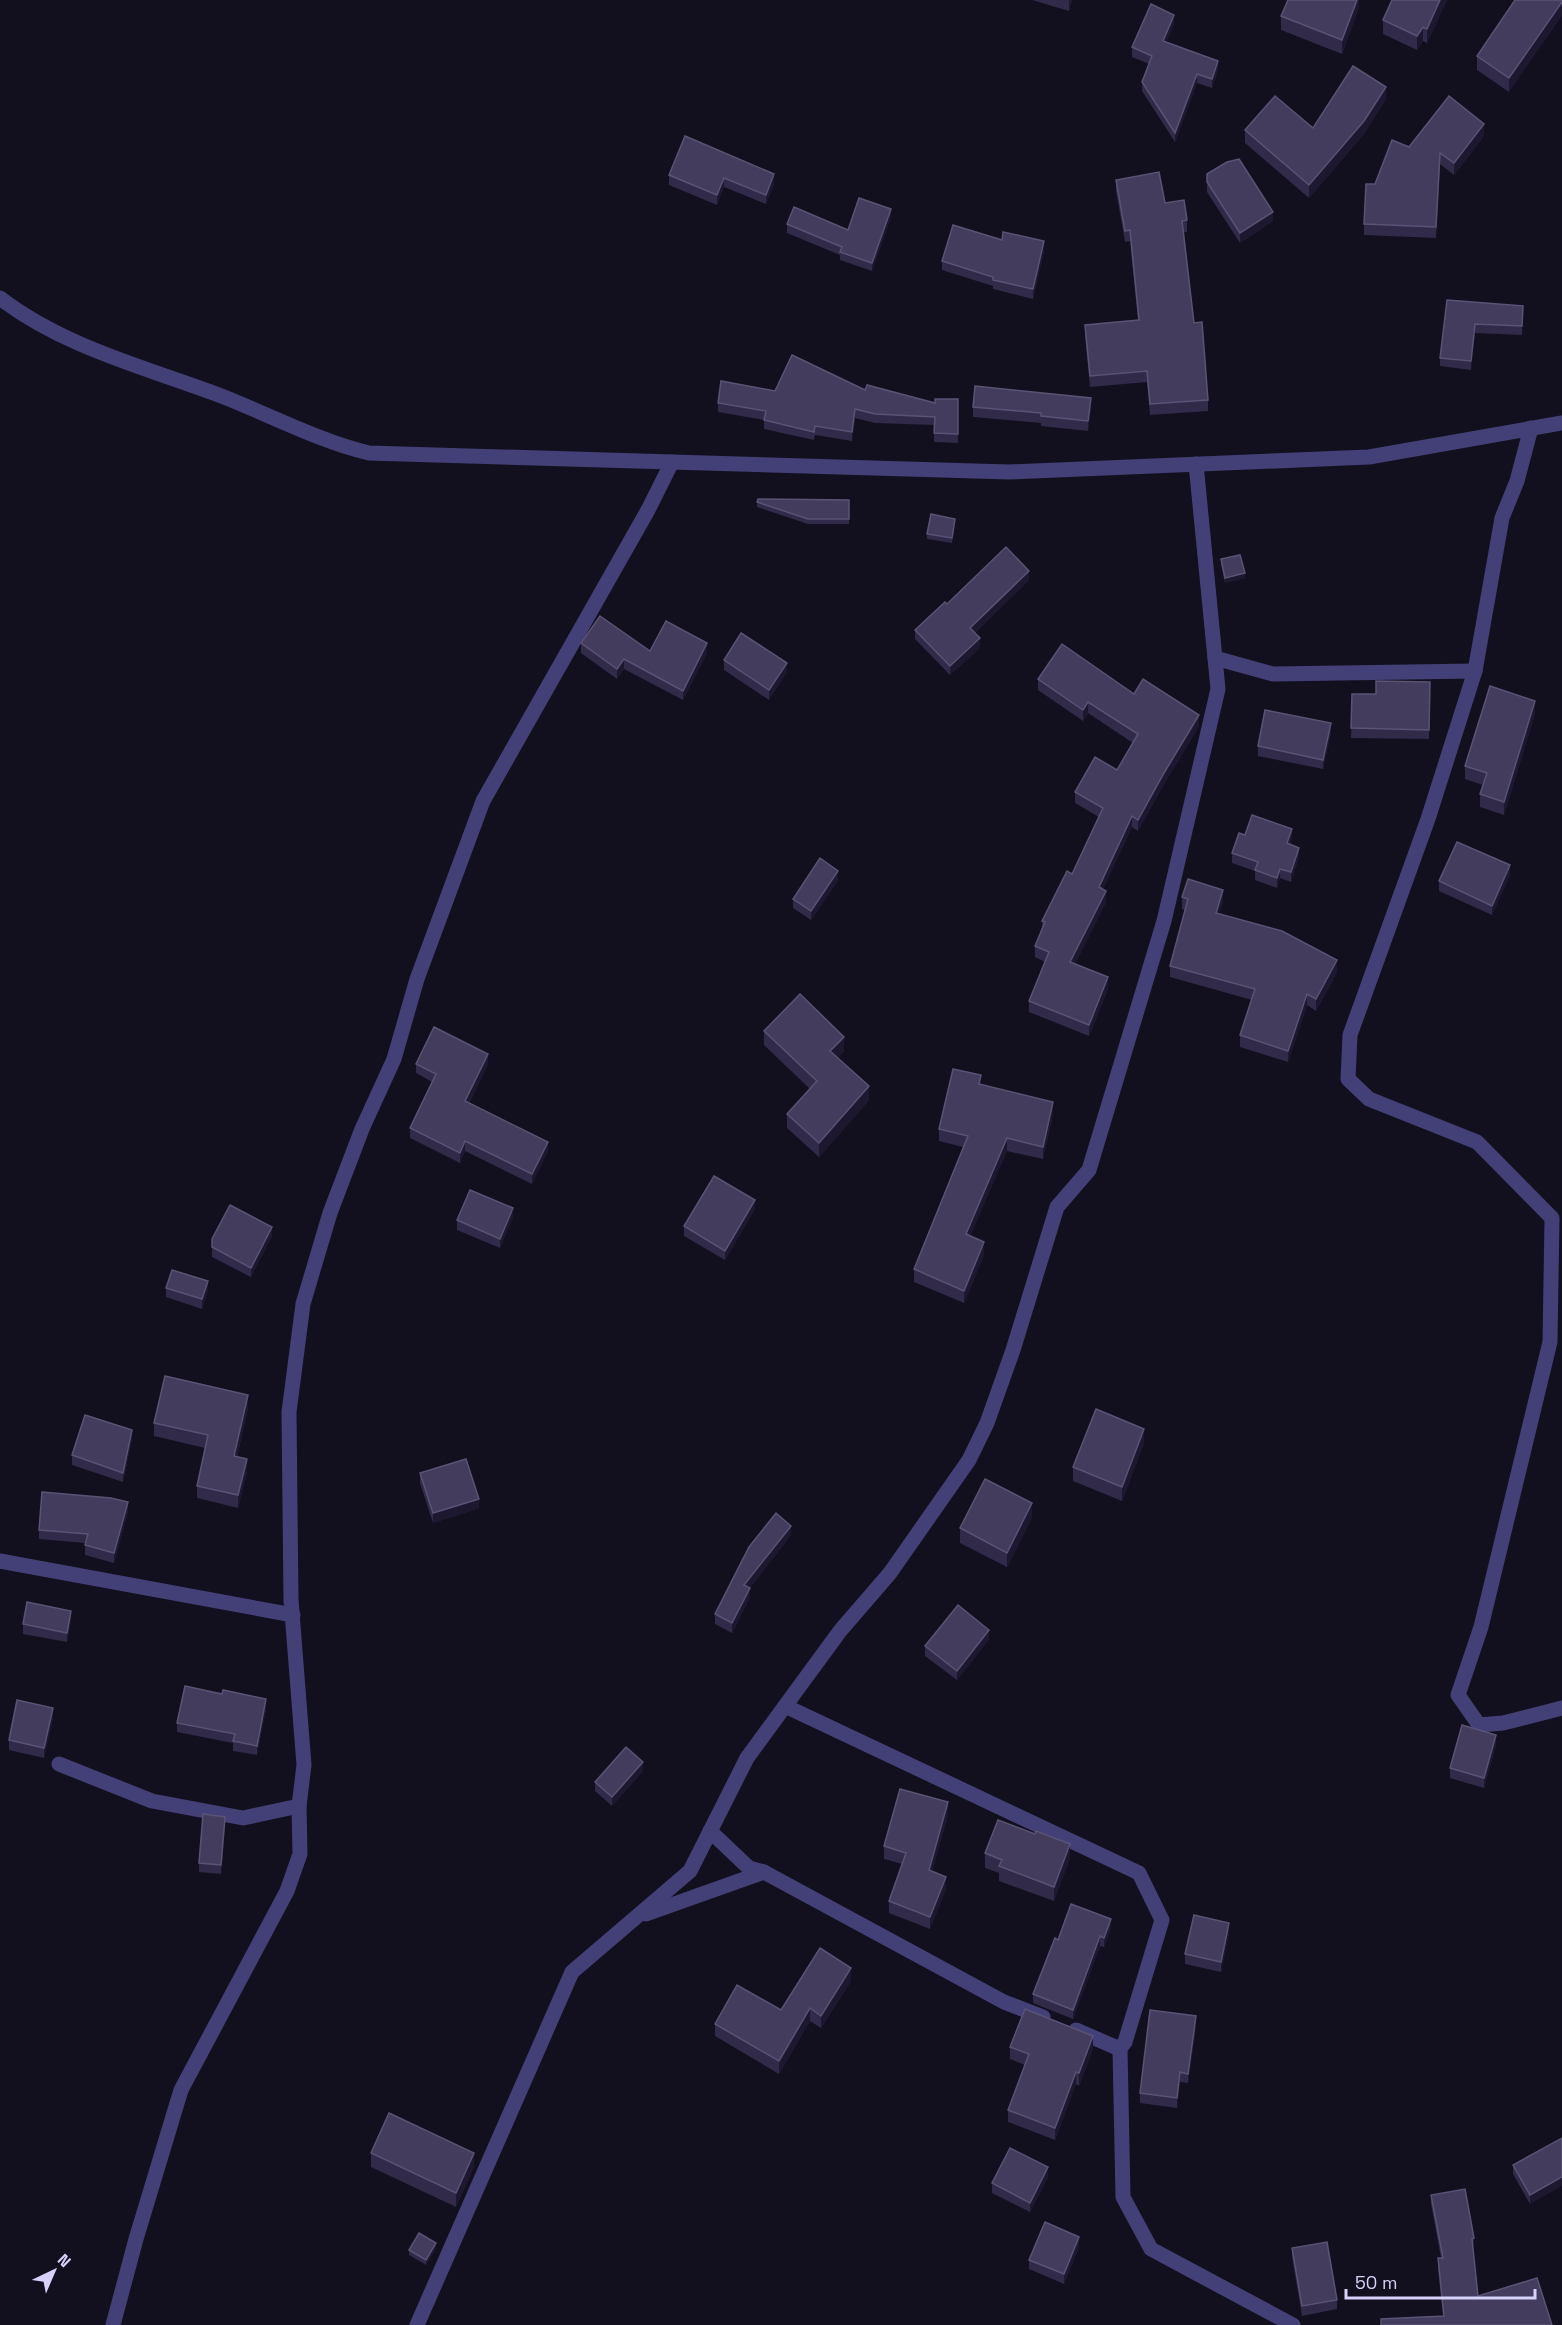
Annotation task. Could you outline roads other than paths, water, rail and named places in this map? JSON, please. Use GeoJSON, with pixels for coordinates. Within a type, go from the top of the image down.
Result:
{"type":"FeatureCollection","features":[{"type":"Feature","properties":{"kind":"street"},"geometry":{"type":"LineString","coordinates":[[0,298],[24,316],[109,357],[224,397],[344,447],[369,453],[1009,472],[1369,457],[1562,423]]}},
{"type":"Feature","properties":{"kind":"street"},"geometry":{"type":"LineString","coordinates":[[1531,428],[1516,481],[1502,518],[1475,670],[1428,819],[1350,1035],[1348,1079],[1369,1099],[1477,1142],[1552,1218],[1550,1342],[1480,1627],[1458,1695],[1479,1725],[1503,1723],[1562,1708]]}},
{"type":"Feature","properties":{"kind":"street"},"geometry":{"type":"LineString","coordinates":[[113,2325],[136,2239],[181,2090],[287,1891],[300,1854],[299,1806],[304,1765],[293,1615],[289,1412],[303,1304],[330,1213],[362,1129],[394,1059],[417,979],[483,801],[648,510],[672,462]]}},
{"type":"Feature","properties":{"kind":"street"},"geometry":{"type":"LineString","coordinates":[[417,2325],[572,1972],[690,1870],[747,1758],[840,1631],[890,1573],[969,1460],[987,1423],[1013,1350],[1057,1207],[1089,1170],[1164,921],[1218,689],[1196,464]]}},
{"type":"Feature","properties":{"kind":"street"},"geometry":{"type":"LineString","coordinates":[[1215,658],[1273,674],[1475,670]]}},
{"type":"Feature","properties":{"kind":"street"},"geometry":{"type":"LineString","coordinates":[[0,1561],[293,1615]]}},
{"type":"Feature","properties":{"kind":"street"},"geometry":{"type":"LineString","coordinates":[[785,1706],[1139,1873],[1162,1920],[1125,2042],[1120,2049],[1123,2197],[1151,2249],[1293,2325]]}},
{"type":"Feature","properties":{"kind":"street"},"geometry":{"type":"LineString","coordinates":[[59,1764],[152,1801],[243,1818],[299,1806]]}},
{"type":"Feature","properties":{"kind":"street"},"geometry":{"type":"LineString","coordinates":[[710,1831],[749,1868],[764,1872],[1004,2002],[1120,2049]]}},
{"type":"Feature","properties":{"kind":"street"},"geometry":{"type":"LineString","coordinates":[[636,1917],[764,1872]]}}]}
